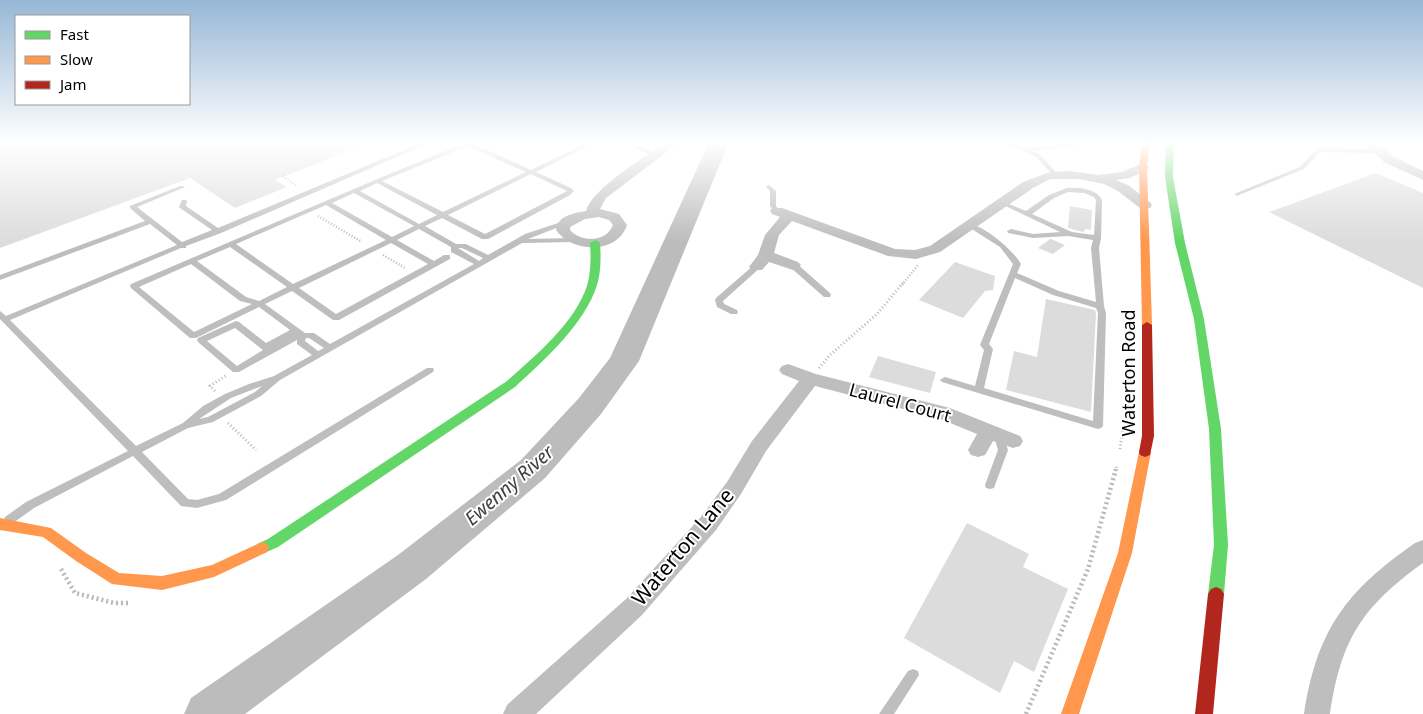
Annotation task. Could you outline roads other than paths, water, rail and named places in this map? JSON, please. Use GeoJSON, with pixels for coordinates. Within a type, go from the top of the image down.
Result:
{"type":"FeatureCollection","features":[{"type":"Feature","properties":{"kind":"main road","name":"Waterton Road"},"geometry":{"type":"LineString","coordinates":[[1070,714],[1125,553],[1148,436],[1143,175]]}},
{"type":"Feature","properties":{"kind":"main road"},"geometry":{"type":"LineString","coordinates":[[1169,175],[1180,242],[1199,320],[1215,430],[1221,545],[1204,714]]}},
{"type":"Feature","properties":{"kind":"main road"},"geometry":{"type":"LineString","coordinates":[[1,524],[46,532],[81,557],[117,579],[162,583],[214,571],[273,543],[511,384],[541,357],[563,332],[589,292],[596,262],[595,242]]}},
{"type":"Feature","properties":{"kind":"street"},"geometry":{"type":"LineString","coordinates":[[592,213],[594,205],[601,195],[629,175]]}},
{"type":"Feature","properties":{"kind":"street"},"geometry":{"type":"LineString","coordinates":[[793,265],[762,262],[770,238],[784,214],[893,254],[916,255],[934,249],[1039,179],[1051,175]]}},
{"type":"Feature","properties":{"kind":"street"},"geometry":{"type":"LineString","coordinates":[[1066,175],[1097,179],[1123,188],[1145,205]]}},
{"type":"Feature","properties":{"kind":"street"},"geometry":{"type":"LineString","coordinates":[[1097,179],[1126,175]]}},
{"type":"Feature","properties":{"kind":"street"},"geometry":{"type":"LineString","coordinates":[[592,213],[614,217],[620,225],[620,230],[611,238],[595,242],[573,240],[564,232],[564,226],[568,222],[582,214],[592,213]]}},
{"type":"Feature","properties":{"kind":"street"},"geometry":{"type":"LineString","coordinates":[[788,370],[811,379]]}},
{"type":"Feature","properties":{"kind":"street","name":"Laurel Court"},"geometry":{"type":"LineString","coordinates":[[811,379],[943,413],[1000,436]]}},
{"type":"Feature","properties":{"kind":"street","name":"Waterton Lane"},"geometry":{"type":"LineString","coordinates":[[516,714],[634,608],[702,531],[734,488],[759,446],[811,379]]}},
{"type":"Feature","properties":{"kind":"street"},"geometry":{"type":"LineString","coordinates":[[978,450],[1000,436]]}},
{"type":"Feature","properties":{"kind":"street"},"geometry":{"type":"LineString","coordinates":[[1317,714],[1335,643],[1348,617],[1377,584],[1423,550]]}},
{"type":"Feature","properties":{"kind":"lane"},"geometry":{"type":"LineString","coordinates":[[350,175],[183,246],[2,316],[185,503],[197,504],[222,496],[430,370]]}},
{"type":"Feature","properties":{"kind":"lane"},"geometry":{"type":"LineString","coordinates":[[391,175],[134,286],[193,336],[524,175]]}},
{"type":"Feature","properties":{"kind":"lane"},"geometry":{"type":"LineString","coordinates":[[377,181],[485,237],[568,194],[570,191],[538,175]]}},
{"type":"Feature","properties":{"kind":"lane"},"geometry":{"type":"LineString","coordinates":[[1237,194],[1284,175]]}},
{"type":"Feature","properties":{"kind":"lane"},"geometry":{"type":"LineString","coordinates":[[182,187],[132,207],[183,246]]}},
{"type":"Feature","properties":{"kind":"lane"},"geometry":{"type":"LineString","coordinates":[[769,187],[773,191],[773,206],[784,214]]}},
{"type":"Feature","properties":{"kind":"lane"},"geometry":{"type":"LineString","coordinates":[[945,380],[1098,426],[1102,313],[1095,248],[1097,238],[1097,196],[1091,193],[1071,190],[1060,191],[1027,214]]}},
{"type":"Feature","properties":{"kind":"lane"},"geometry":{"type":"LineString","coordinates":[[355,191],[455,246],[463,246],[488,258]]}},
{"type":"Feature","properties":{"kind":"lane"},"geometry":{"type":"LineString","coordinates":[[184,201],[182,207],[218,231]]}},
{"type":"Feature","properties":{"kind":"lane"},"geometry":{"type":"LineString","coordinates":[[328,202],[434,264]]}},
{"type":"Feature","properties":{"kind":"lane"},"geometry":{"type":"LineString","coordinates":[[1002,203],[1070,234]]}},
{"type":"Feature","properties":{"kind":"lane"},"geometry":{"type":"LineString","coordinates":[[0,278],[151,221]]}},
{"type":"Feature","properties":{"kind":"lane"},"geometry":{"type":"LineString","coordinates":[[1,524],[30,505],[186,425],[210,420],[258,394],[277,378],[478,263],[519,241],[568,222]]}},
{"type":"Feature","properties":{"kind":"lane"},"geometry":{"type":"LineString","coordinates":[[969,225],[1005,248],[1017,264],[984,345],[989,349],[979,390]]}},
{"type":"Feature","properties":{"kind":"lane"},"geometry":{"type":"LineString","coordinates":[[1011,231],[1033,236],[1070,234],[1097,238]]}},
{"type":"Feature","properties":{"kind":"lane"},"geometry":{"type":"LineString","coordinates":[[519,241],[573,240]]}},
{"type":"Feature","properties":{"kind":"lane"},"geometry":{"type":"LineString","coordinates":[[231,244],[336,318],[417,275],[446,257]]}},
{"type":"Feature","properties":{"kind":"lane"},"geometry":{"type":"LineString","coordinates":[[455,246],[454,250],[478,263]]}},
{"type":"Feature","properties":{"kind":"lane"},"geometry":{"type":"LineString","coordinates":[[192,261],[243,299],[260,304],[299,334],[312,336],[330,348]]}},
{"type":"Feature","properties":{"kind":"lane"},"geometry":{"type":"LineString","coordinates":[[734,312],[720,305],[719,300],[762,262]]}},
{"type":"Feature","properties":{"kind":"lane"},"geometry":{"type":"LineString","coordinates":[[793,265],[827,295]]}},
{"type":"Feature","properties":{"kind":"lane"},"geometry":{"type":"LineString","coordinates":[[1013,274],[1056,293],[1100,306]]}},
{"type":"Feature","properties":{"kind":"lane"},"geometry":{"type":"LineString","coordinates":[[267,349],[236,324],[201,340],[236,370],[267,349],[299,334]]}},
{"type":"Feature","properties":{"kind":"lane"},"geometry":{"type":"LineString","coordinates":[[299,334],[300,342],[318,355]]}},
{"type":"Feature","properties":{"kind":"lane"},"geometry":{"type":"LineString","coordinates":[[990,485],[1003,450],[1000,436]]}},
{"type":"Feature","properties":{"kind":"lane"},"geometry":{"type":"LineString","coordinates":[[1065,690],[1104,617]]}},
{"type":"Feature","properties":{"kind":"lane"},"geometry":{"type":"LineString","coordinates":[[886,714],[913,676]]}},
{"type":"Feature","properties":{"kind":"waterway","name":"Ewenny River"},"geometry":{"type":"LineString","coordinates":[[207,714],[412,567],[533,469],[590,406],[624,361],[705,175]]}}]}
